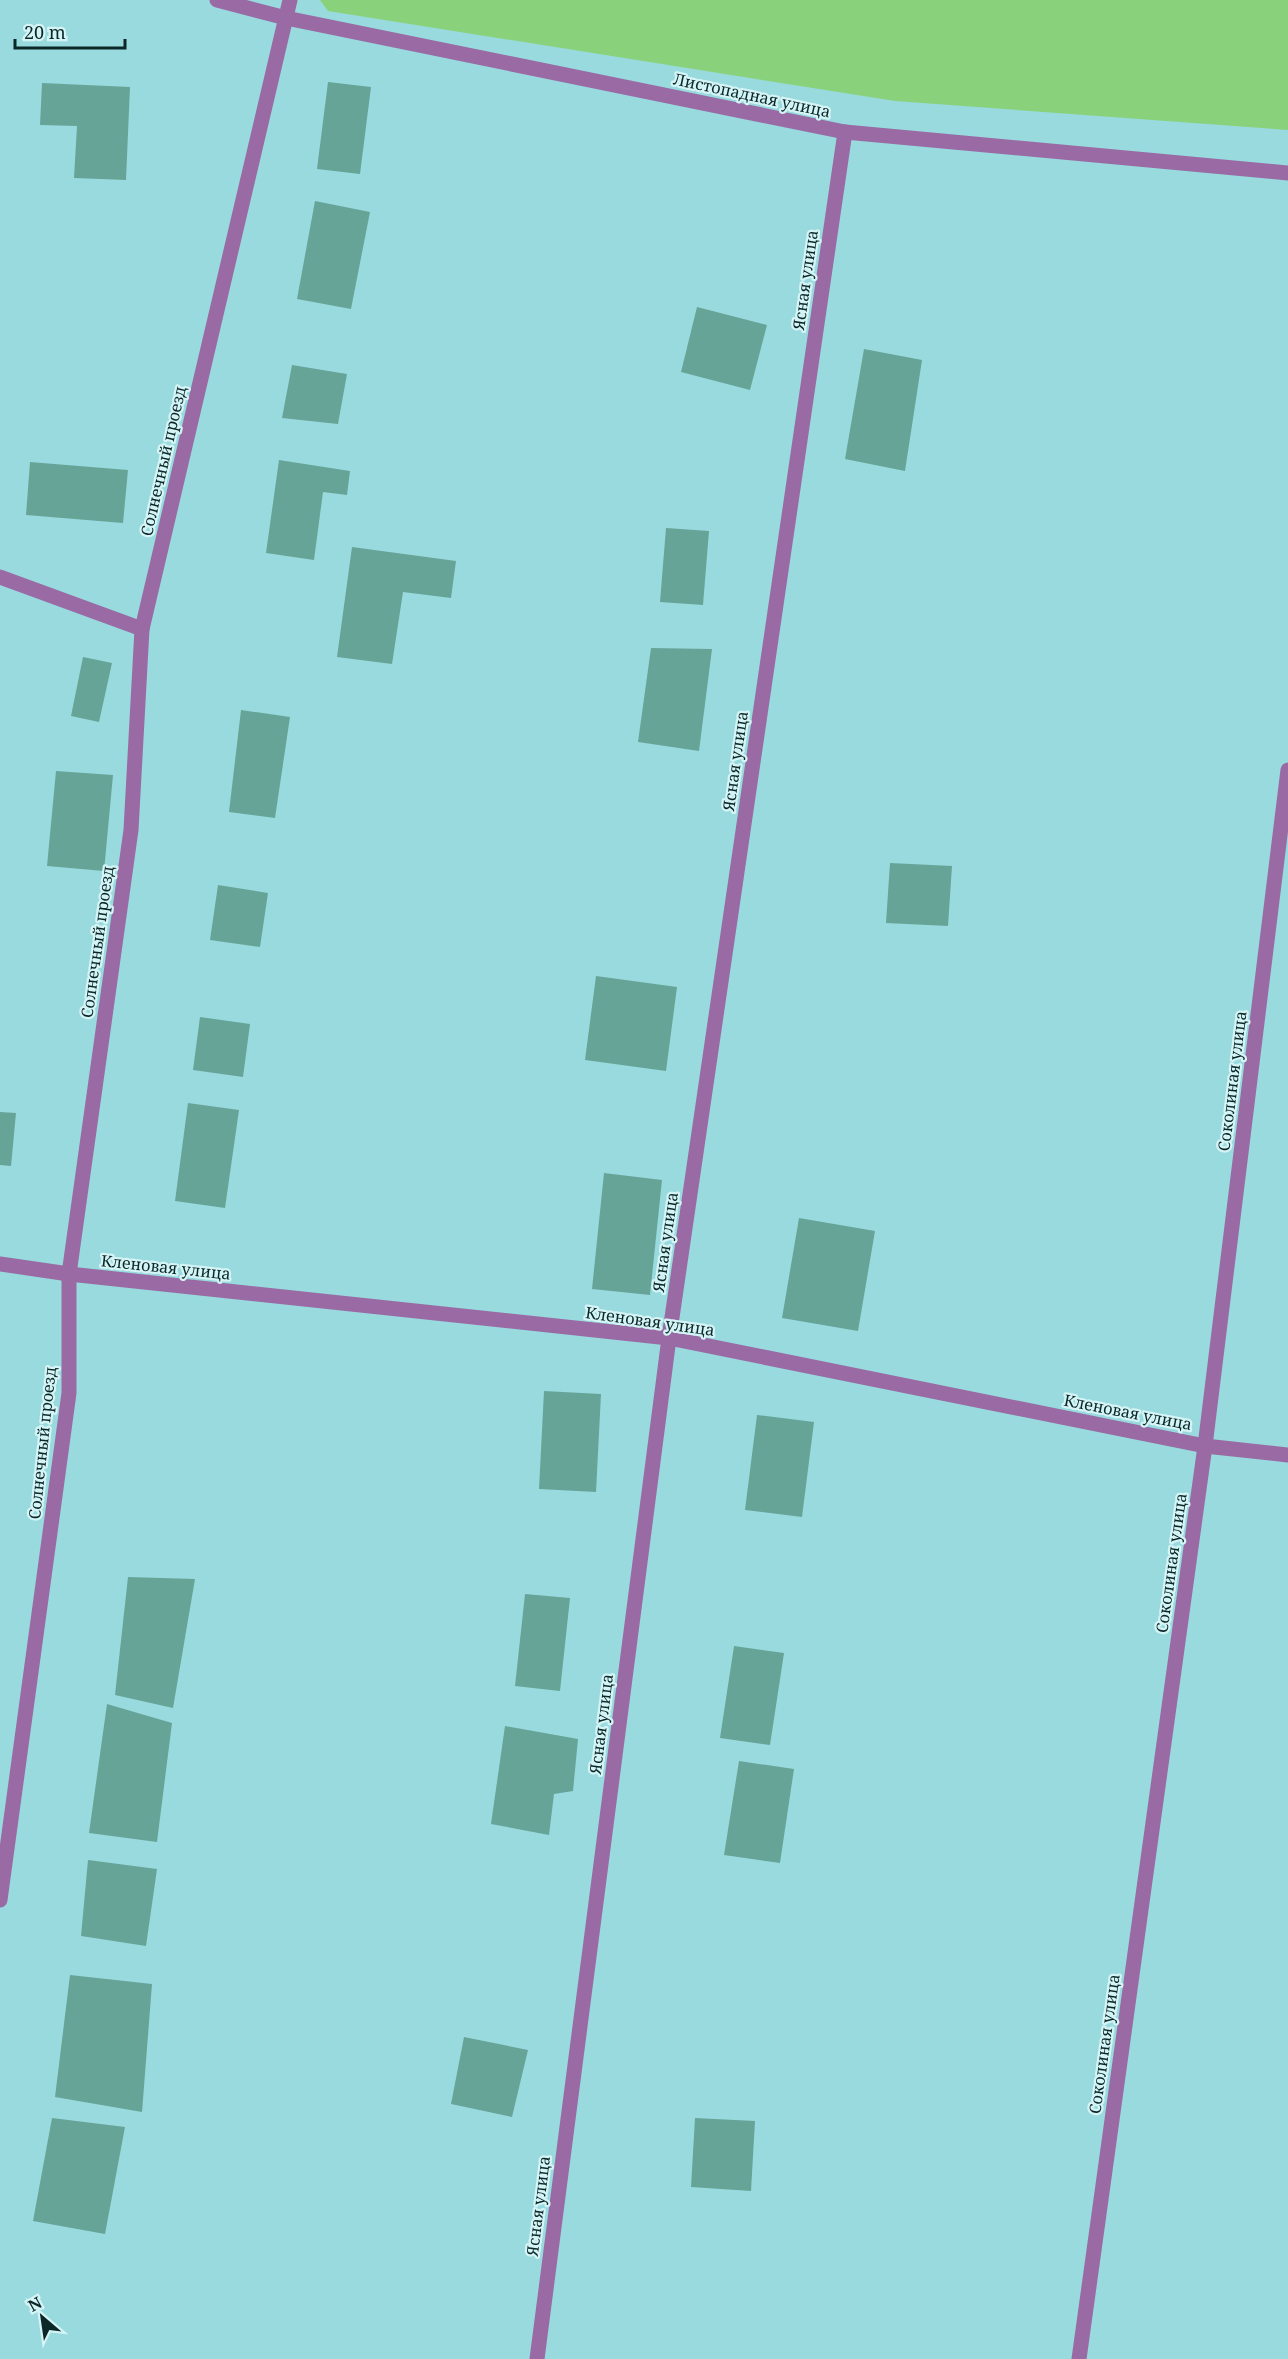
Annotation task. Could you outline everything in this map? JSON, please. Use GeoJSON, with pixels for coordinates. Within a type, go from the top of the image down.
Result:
{"type":"FeatureCollection","features":[{"type":"Feature","properties":{"kind":"street","name":"Листопадная улица"},"geometry":{"type":"LineString","coordinates":[[218,0],[286,18],[845,132],[1288,173]]}},
{"type":"Feature","properties":{"kind":"street","name":"Солнечный проезд"},"geometry":{"type":"LineString","coordinates":[[0,1900],[69,1393],[69,1274],[130,830],[142,629],[290,0]]}},
{"type":"Feature","properties":{"kind":"street","name":"Ясная улица"},"geometry":{"type":"LineString","coordinates":[[537,2359],[669,1338],[845,132]]}},
{"type":"Feature","properties":{"kind":"street"},"geometry":{"type":"LineString","coordinates":[[0,577],[142,629]]}},
{"type":"Feature","properties":{"kind":"street","name":"Соколиная улица"},"geometry":{"type":"LineString","coordinates":[[1079,2359],[1205,1446],[1288,770]]}},
{"type":"Feature","properties":{"kind":"street","name":"Кленовая улица"},"geometry":{"type":"LineString","coordinates":[[0,1264],[69,1274],[669,1338],[1205,1446],[1288,1455]]}},
{"type":"Feature","properties":{"kind":"green space"},"geometry":{"type":"Polygon","coordinates":[[[320,0],[1288,0],[1288,130],[895,101],[328,11],[320,0]]]}},
{"type":"Feature","properties":{"kind":"building"},"geometry":{"type":"Polygon","coordinates":[[[328,82],[371,87],[360,174],[317,169],[328,82]]]}},
{"type":"Feature","properties":{"kind":"building"},"geometry":{"type":"Polygon","coordinates":[[[42,83],[130,87],[126,180],[74,178],[77,126],[40,125],[42,83]]]}},
{"type":"Feature","properties":{"kind":"building"},"geometry":{"type":"Polygon","coordinates":[[[315,201],[370,212],[351,309],[297,299],[315,201]]]}},
{"type":"Feature","properties":{"kind":"building"},"geometry":{"type":"Polygon","coordinates":[[[697,307],[767,325],[750,390],[681,372],[697,307]]]}},
{"type":"Feature","properties":{"kind":"building"},"geometry":{"type":"Polygon","coordinates":[[[864,349],[922,360],[905,471],[845,459],[864,349]]]}},
{"type":"Feature","properties":{"kind":"building"},"geometry":{"type":"Polygon","coordinates":[[[292,365],[347,374],[338,424],[282,418],[292,365]]]}},
{"type":"Feature","properties":{"kind":"building"},"geometry":{"type":"Polygon","coordinates":[[[279,460],[350,471],[347,495],[323,492],[314,560],[266,553],[279,460]]]}},
{"type":"Feature","properties":{"kind":"building"},"geometry":{"type":"Polygon","coordinates":[[[30,462],[128,470],[123,523],[26,515],[30,462]]]}},
{"type":"Feature","properties":{"kind":"building"},"geometry":{"type":"Polygon","coordinates":[[[666,528],[709,531],[703,605],[660,602],[666,528]]]}},
{"type":"Feature","properties":{"kind":"building"},"geometry":{"type":"Polygon","coordinates":[[[352,547],[456,561],[451,598],[403,592],[392,664],[337,657],[352,547]]]}},
{"type":"Feature","properties":{"kind":"building"},"geometry":{"type":"Polygon","coordinates":[[[651,648],[712,649],[699,751],[638,742],[651,648]]]}},
{"type":"Feature","properties":{"kind":"building"},"geometry":{"type":"Polygon","coordinates":[[[83,657],[112,663],[99,722],[71,716],[83,657]]]}},
{"type":"Feature","properties":{"kind":"building"},"geometry":{"type":"Polygon","coordinates":[[[241,710],[290,717],[275,818],[229,812],[241,710]]]}},
{"type":"Feature","properties":{"kind":"building"},"geometry":{"type":"Polygon","coordinates":[[[56,771],[113,775],[104,871],[47,866],[56,771]]]}},
{"type":"Feature","properties":{"kind":"building"},"geometry":{"type":"Polygon","coordinates":[[[890,863],[952,866],[948,926],[886,923],[890,863]]]}},
{"type":"Feature","properties":{"kind":"building"},"geometry":{"type":"Polygon","coordinates":[[[218,885],[268,893],[260,947],[210,940],[218,885]]]}},
{"type":"Feature","properties":{"kind":"building"},"geometry":{"type":"Polygon","coordinates":[[[596,976],[677,987],[666,1071],[585,1060],[596,976]]]}},
{"type":"Feature","properties":{"kind":"building"},"geometry":{"type":"Polygon","coordinates":[[[200,1017],[250,1024],[243,1077],[193,1070],[200,1017]]]}},
{"type":"Feature","properties":{"kind":"building"},"geometry":{"type":"Polygon","coordinates":[[[188,1103],[239,1110],[225,1208],[175,1201],[188,1103]]]}},
{"type":"Feature","properties":{"kind":"building"},"geometry":{"type":"Polygon","coordinates":[[[0,1112],[16,1113],[11,1166],[0,1165],[0,1112]]]}},
{"type":"Feature","properties":{"kind":"building"},"geometry":{"type":"Polygon","coordinates":[[[604,1173],[662,1180],[650,1295],[592,1289],[604,1173]]]}},
{"type":"Feature","properties":{"kind":"building"},"geometry":{"type":"Polygon","coordinates":[[[799,1218],[875,1231],[858,1331],[782,1318],[799,1218]]]}},
{"type":"Feature","properties":{"kind":"building"},"geometry":{"type":"Polygon","coordinates":[[[544,1391],[601,1394],[596,1492],[539,1489],[544,1391]]]}},
{"type":"Feature","properties":{"kind":"building"},"geometry":{"type":"Polygon","coordinates":[[[757,1415],[814,1422],[802,1517],[745,1510],[757,1415]]]}},
{"type":"Feature","properties":{"kind":"building"},"geometry":{"type":"Polygon","coordinates":[[[128,1577],[195,1579],[173,1708],[115,1695],[128,1577]]]}},
{"type":"Feature","properties":{"kind":"building"},"geometry":{"type":"Polygon","coordinates":[[[525,1594],[570,1598],[560,1691],[515,1686],[525,1594]]]}},
{"type":"Feature","properties":{"kind":"building"},"geometry":{"type":"Polygon","coordinates":[[[734,1646],[784,1653],[770,1745],[720,1738],[734,1646]]]}},
{"type":"Feature","properties":{"kind":"building"},"geometry":{"type":"Polygon","coordinates":[[[107,1704],[172,1723],[157,1842],[89,1833],[107,1704]]]}},
{"type":"Feature","properties":{"kind":"building"},"geometry":{"type":"Polygon","coordinates":[[[505,1726],[578,1739],[573,1791],[554,1794],[549,1835],[491,1824],[505,1726]]]}},
{"type":"Feature","properties":{"kind":"building"},"geometry":{"type":"Polygon","coordinates":[[[739,1761],[794,1769],[780,1863],[724,1855],[739,1761]]]}},
{"type":"Feature","properties":{"kind":"building"},"geometry":{"type":"Polygon","coordinates":[[[88,1860],[157,1869],[146,1946],[81,1936],[88,1860]]]}},
{"type":"Feature","properties":{"kind":"building"},"geometry":{"type":"Polygon","coordinates":[[[70,1975],[152,1984],[142,2112],[55,2097],[70,1975]]]}},
{"type":"Feature","properties":{"kind":"building"},"geometry":{"type":"Polygon","coordinates":[[[464,2037],[528,2050],[512,2117],[451,2104],[464,2037]]]}},
{"type":"Feature","properties":{"kind":"building"},"geometry":{"type":"Polygon","coordinates":[[[52,2118],[125,2127],[105,2234],[33,2221],[52,2118]]]}},
{"type":"Feature","properties":{"kind":"building"},"geometry":{"type":"Polygon","coordinates":[[[695,2118],[755,2121],[751,2191],[691,2187],[695,2118]]]}}]}
